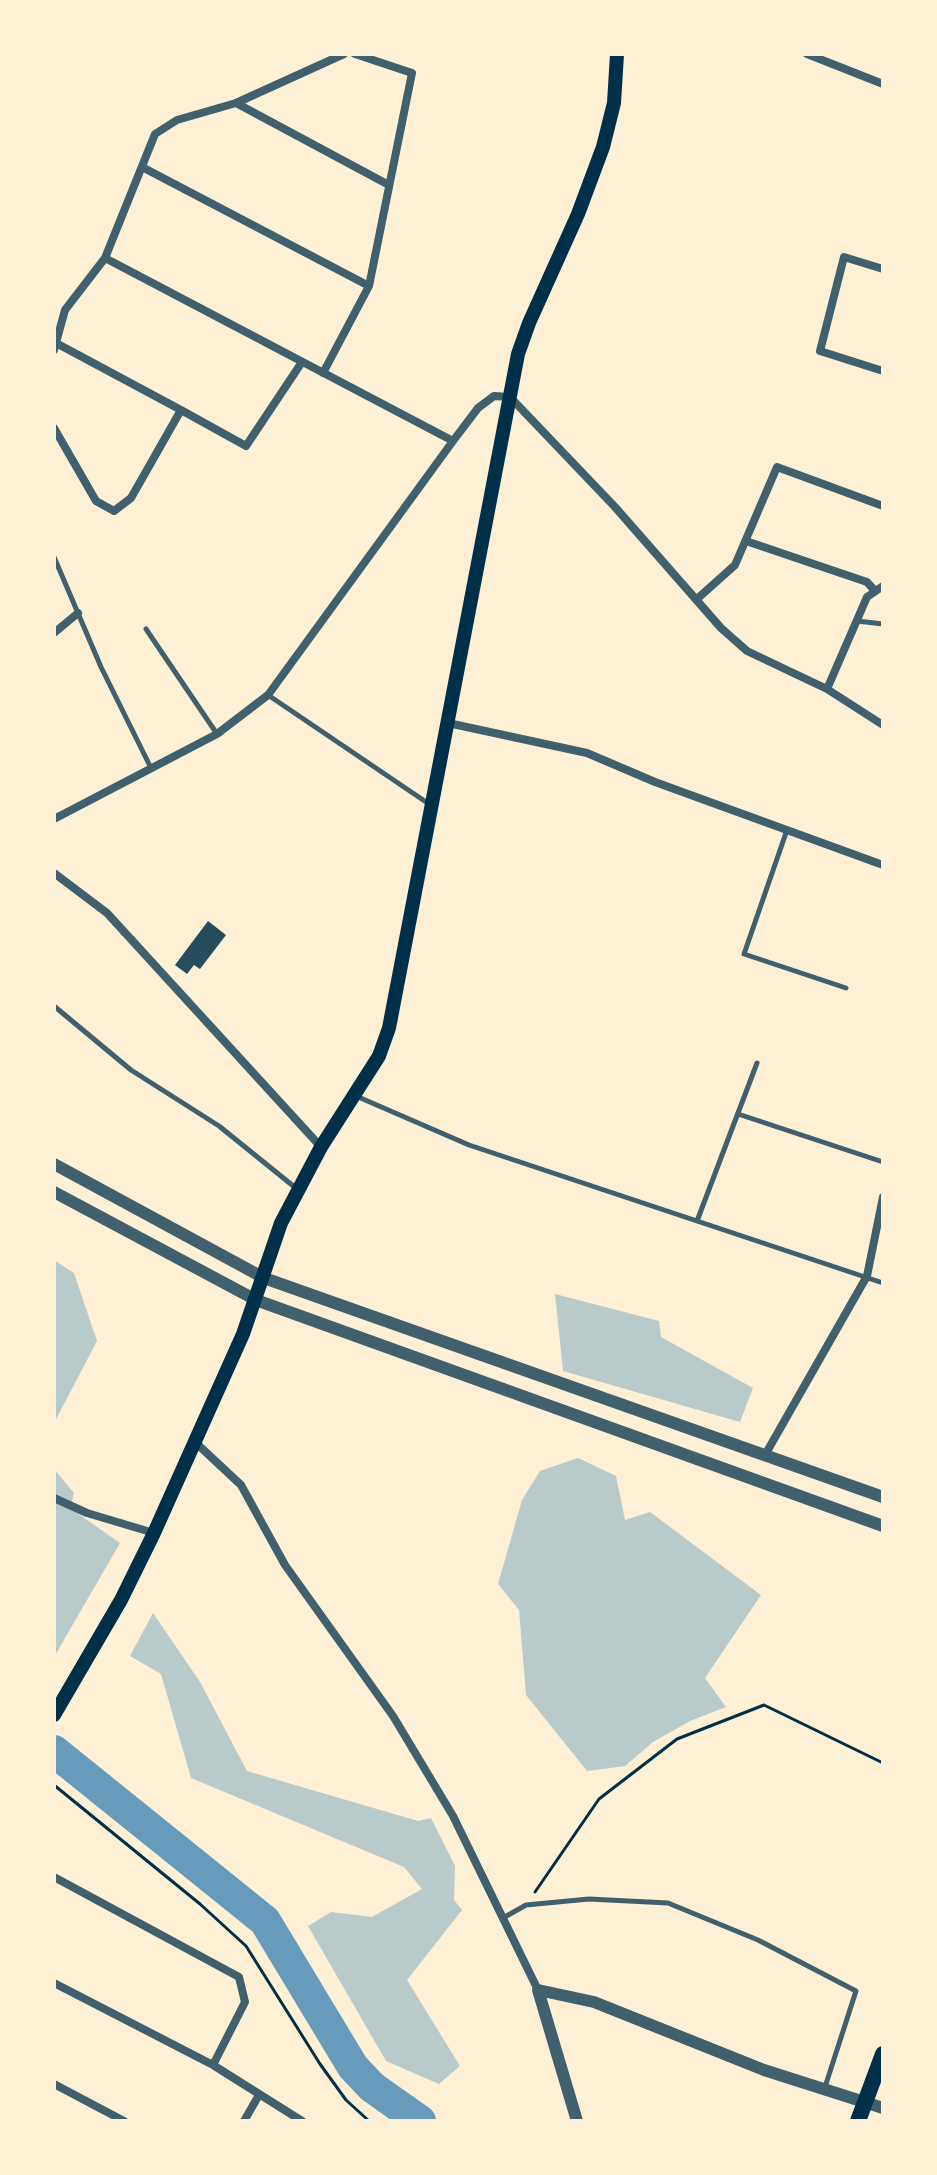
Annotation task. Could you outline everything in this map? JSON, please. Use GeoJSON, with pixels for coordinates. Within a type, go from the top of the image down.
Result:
{"type":"FeatureCollection","features":[{"type":"Feature","properties":{"kind":"highway"},"geometry":{"type":"LineString","coordinates":[[858,2121],[883,2054]]}},
{"type":"Feature","properties":{"kind":"main road"},"geometry":{"type":"LineString","coordinates":[[54,1715],[121,1600],[154,1533],[256,1300],[271,1248],[297,1190],[379,1056],[392,1017],[510,397],[529,323],[578,214],[603,147],[614,103],[617,54]]}},
{"type":"Feature","properties":{"kind":"street"},"geometry":{"type":"LineString","coordinates":[[302,362],[246,446],[55,346],[65,310],[105,258],[155,134],[177,120],[236,103],[344,54]]}},
{"type":"Feature","properties":{"kind":"street"},"geometry":{"type":"LineString","coordinates":[[323,373],[369,286],[387,184],[412,73],[355,54]]}},
{"type":"Feature","properties":{"kind":"street"},"geometry":{"type":"LineString","coordinates":[[807,54],[883,84]]}},
{"type":"Feature","properties":{"kind":"street"},"geometry":{"type":"LineString","coordinates":[[236,103],[387,184]]}},
{"type":"Feature","properties":{"kind":"street"},"geometry":{"type":"LineString","coordinates":[[142,167],[369,286]]}},
{"type":"Feature","properties":{"kind":"street"},"geometry":{"type":"LineString","coordinates":[[883,269],[844,257],[820,351],[883,371]]}},
{"type":"Feature","properties":{"kind":"street"},"geometry":{"type":"LineString","coordinates":[[105,258],[453,441]]}},
{"type":"Feature","properties":{"kind":"street"},"geometry":{"type":"LineString","coordinates":[[54,819],[150,766],[217,734],[268,695],[453,441],[494,396],[510,397],[721,628],[747,651],[827,689],[883,725]]}},
{"type":"Feature","properties":{"kind":"street"},"geometry":{"type":"LineString","coordinates":[[54,428],[96,501],[114,511],[131,498],[181,410]]}},
{"type":"Feature","properties":{"kind":"street"},"geometry":{"type":"LineString","coordinates":[[697,599],[735,565],[777,467],[883,506]]}},
{"type":"Feature","properties":{"kind":"street"},"geometry":{"type":"LineString","coordinates":[[746,541],[867,582],[879,589],[867,597],[827,689]]}},
{"type":"Feature","properties":{"kind":"street"},"geometry":{"type":"LineString","coordinates":[[54,633],[78,613]]}},
{"type":"Feature","properties":{"kind":"street"},"geometry":{"type":"LineString","coordinates":[[448,723],[587,753],[655,782],[883,865]]}},
{"type":"Feature","properties":{"kind":"street"},"geometry":{"type":"LineString","coordinates":[[54,873],[107,913],[321,1147]]}},
{"type":"Feature","properties":{"kind":"street"},"geometry":{"type":"LineString","coordinates":[[54,1164],[264,1278],[883,1497]]}},
{"type":"Feature","properties":{"kind":"street"},"geometry":{"type":"LineString","coordinates":[[54,1192],[256,1300],[883,1526]]}},
{"type":"Feature","properties":{"kind":"street"},"geometry":{"type":"LineString","coordinates":[[765,1455],[867,1276],[883,1197]]}},
{"type":"Feature","properties":{"kind":"street"},"geometry":{"type":"LineString","coordinates":[[195,1442],[217,1458],[241,1485],[285,1565],[393,1716],[453,1816],[538,1990],[577,2121]]}},
{"type":"Feature","properties":{"kind":"street"},"geometry":{"type":"LineString","coordinates":[[54,1498],[87,1513],[154,1533]]}},
{"type":"Feature","properties":{"kind":"street"},"geometry":{"type":"LineString","coordinates":[[54,1877],[239,1977],[245,2002],[213,2065]]}},
{"type":"Feature","properties":{"kind":"street"},"geometry":{"type":"LineString","coordinates":[[54,1983],[213,2065],[302,2121]]}},
{"type":"Feature","properties":{"kind":"street"},"geometry":{"type":"LineString","coordinates":[[538,1990],[594,2002],[764,2070],[883,2108]]}},
{"type":"Feature","properties":{"kind":"street"},"geometry":{"type":"LineString","coordinates":[[54,2084],[124,2121]]}},
{"type":"Feature","properties":{"kind":"street"},"geometry":{"type":"LineString","coordinates":[[244,2121],[259,2095]]}},
{"type":"Feature","properties":{"kind":"lane"},"geometry":{"type":"LineString","coordinates":[[54,557],[150,766]]}},
{"type":"Feature","properties":{"kind":"lane"},"geometry":{"type":"LineString","coordinates":[[856,621],[883,624]]}},
{"type":"Feature","properties":{"kind":"lane"},"geometry":{"type":"LineString","coordinates":[[146,629],[217,734]]}},
{"type":"Feature","properties":{"kind":"lane"},"geometry":{"type":"LineString","coordinates":[[268,695],[433,806]]}},
{"type":"Feature","properties":{"kind":"lane"},"geometry":{"type":"LineString","coordinates":[[788,829],[744,954],[846,988]]}},
{"type":"Feature","properties":{"kind":"lane"},"geometry":{"type":"LineString","coordinates":[[54,1006],[131,1070],[219,1126],[297,1190]]}},
{"type":"Feature","properties":{"kind":"lane"},"geometry":{"type":"LineString","coordinates":[[697,1221],[757,1063]]}},
{"type":"Feature","properties":{"kind":"lane"},"geometry":{"type":"LineString","coordinates":[[355,1095],[469,1145],[883,1283]]}},
{"type":"Feature","properties":{"kind":"lane"},"geometry":{"type":"LineString","coordinates":[[738,1114],[883,1162]]}},
{"type":"Feature","properties":{"kind":"lane"},"geometry":{"type":"LineString","coordinates":[[503,1918],[526,1905],[589,1899],[668,1903],[696,1911],[758,1940],[856,1991],[825,2088]]}},
{"type":"Feature","properties":{"kind":"path"},"geometry":{"type":"LineString","coordinates":[[526,1905],[599,1799],[677,1739],[692,1733],[764,1705],[883,1763]]}},
{"type":"Feature","properties":{"kind":"path"},"geometry":{"type":"LineString","coordinates":[[54,1785],[178,1885],[246,1946],[320,2064],[346,2100],[369,2121]]}},
{"type":"Feature","properties":{"kind":"shaded area"},"geometry":{"type":"Polygon","coordinates":[[[54,1260],[74,1273],[97,1341],[54,1423],[54,1260]]]}},
{"type":"Feature","properties":{"kind":"shaded area"},"geometry":{"type":"Polygon","coordinates":[[[555,1294],[659,1321],[661,1337],[753,1388],[740,1422],[563,1371],[555,1294]]]}},
{"type":"Feature","properties":{"kind":"shaded area"},"geometry":{"type":"Polygon","coordinates":[[[578,1458],[616,1476],[625,1520],[650,1512],[761,1595],[705,1678],[726,1707],[690,1721],[653,1742],[625,1766],[587,1771],[526,1695],[519,1610],[498,1584],[522,1500],[540,1471],[578,1458]]]}},
{"type":"Feature","properties":{"kind":"shaded area"},"geometry":{"type":"Polygon","coordinates":[[[54,1469],[74,1493],[70,1508],[120,1543],[54,1657],[54,1469]]]}},
{"type":"Feature","properties":{"kind":"shaded area"},"geometry":{"type":"Polygon","coordinates":[[[153,1613],[200,1682],[247,1771],[418,1821],[431,1818],[455,1866],[454,1900],[462,1910],[407,1980],[460,2066],[439,2084],[386,2061],[308,1926],[331,1912],[372,1917],[422,1889],[404,1867],[191,1778],[161,1674],[130,1656],[153,1613]]]}},
{"type":"Feature","properties":{"kind":"building"},"geometry":{"type":"Polygon","coordinates":[[[208,921],[226,935],[200,969],[194,965],[187,974],[175,965],[208,921]]]}},
{"type":"Feature","properties":{"kind":"waterway"},"geometry":{"type":"LineString","coordinates":[[54,1751],[265,1921],[353,2067],[372,2087],[420,2121]]}}]}
